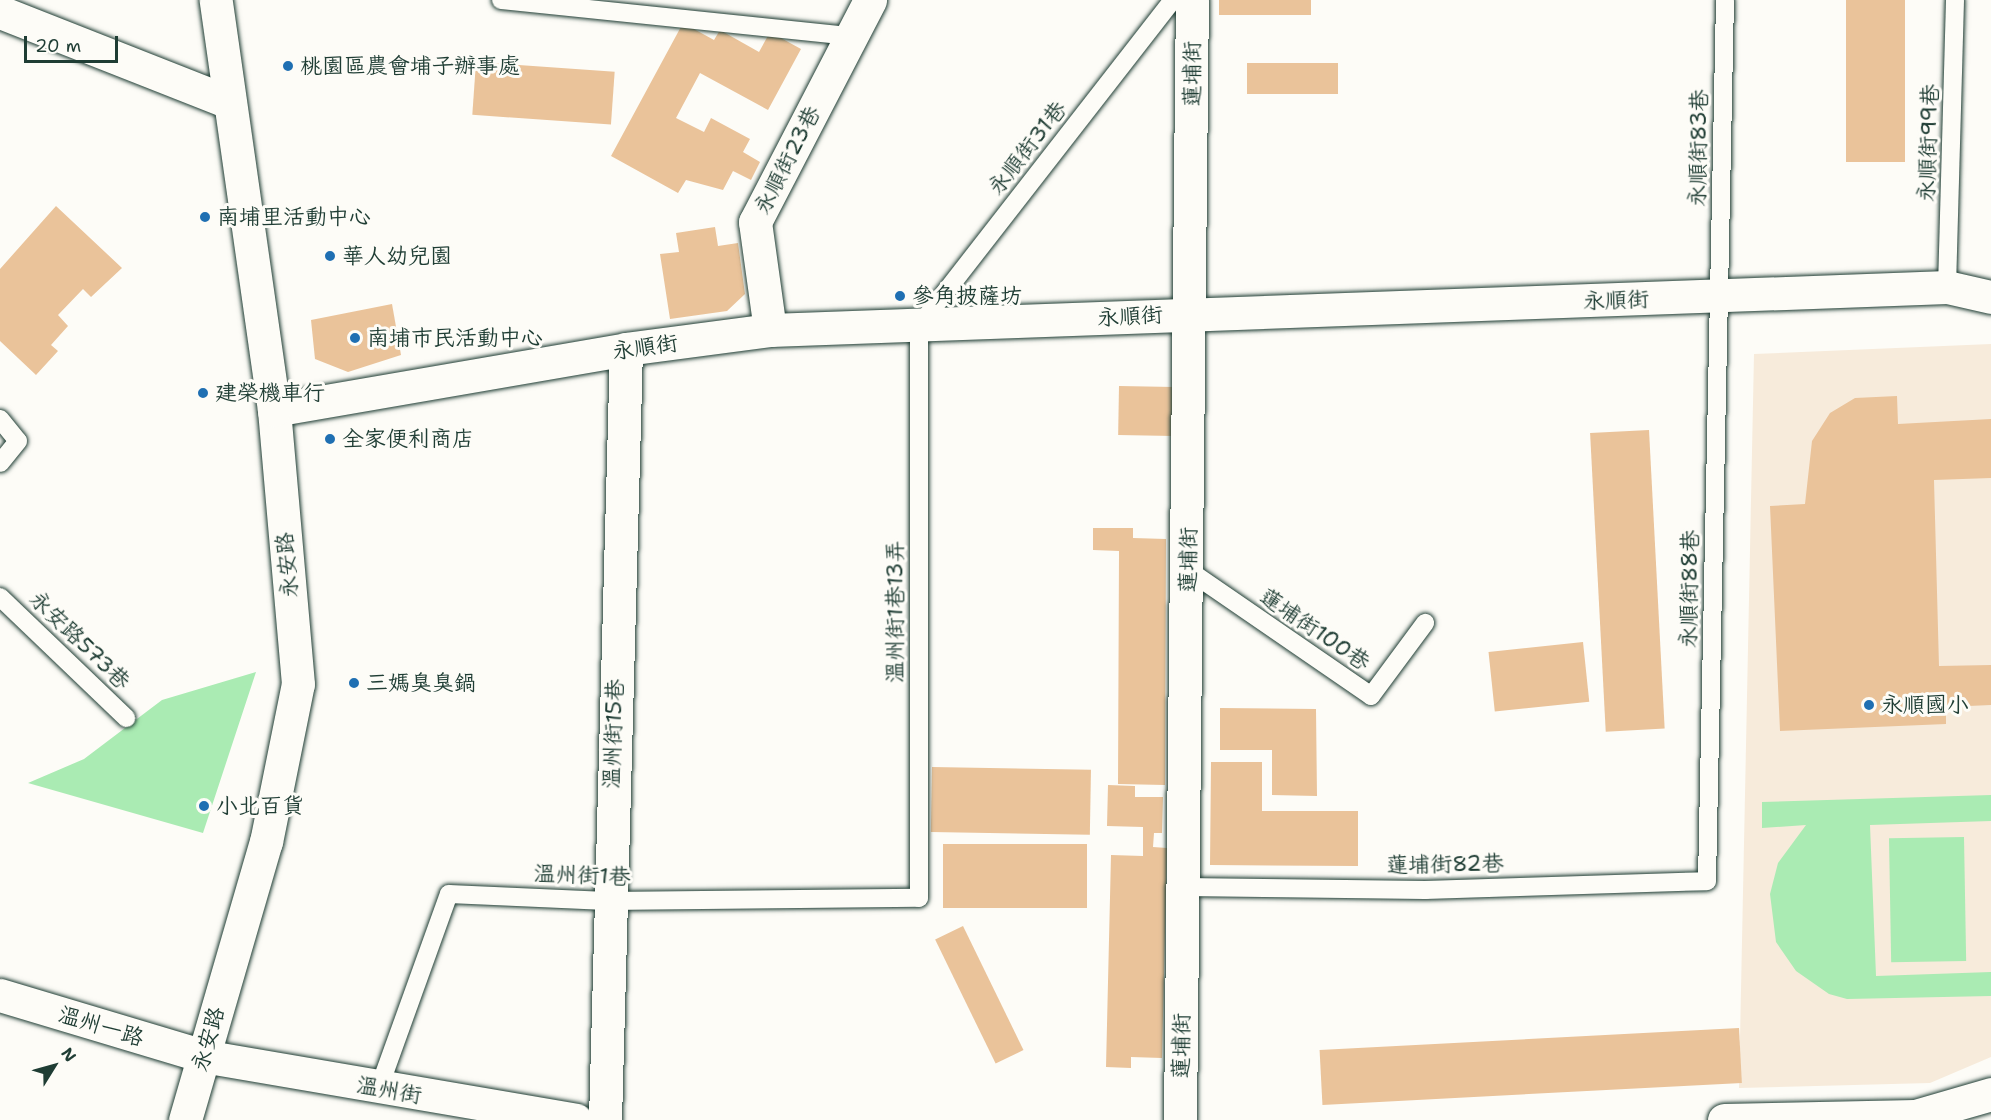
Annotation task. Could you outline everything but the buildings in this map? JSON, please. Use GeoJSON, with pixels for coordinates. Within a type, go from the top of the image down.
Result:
{"type":"FeatureCollection","features":[{"type":"Feature","properties":{"kind":"street","name":"永安路"},"geometry":{"type":"LineString","coordinates":[[185,1120],[266,842],[298,684],[274,410],[216,0]]}},
{"type":"Feature","properties":{"kind":"street","name":"永順街23巷"},"geometry":{"type":"LineString","coordinates":[[770,330],[755,222],[870,0]]}},
{"type":"Feature","properties":{"kind":"street","name":"蓮埔街"},"geometry":{"type":"LineString","coordinates":[[1180,1120],[1188,570],[1192,0]]}},
{"type":"Feature","properties":{"kind":"street"},"geometry":{"type":"LineString","coordinates":[[0,12],[229,102]]}},
{"type":"Feature","properties":{"kind":"street","name":"永順街"},"geometry":{"type":"LineString","coordinates":[[274,410],[626,349],[770,330],[1947,287],[1991,297]]}},
{"type":"Feature","properties":{"kind":"street","name":"溫州街15巷"},"geometry":{"type":"LineString","coordinates":[[604,1120],[607,901],[626,349]]}},
{"type":"Feature","properties":{"kind":"street","name":"溫州一路"},"geometry":{"type":"LineString","coordinates":[[0,995],[203,1056]]}},
{"type":"Feature","properties":{"kind":"street","name":"溫州街"},"geometry":{"type":"LineString","coordinates":[[203,1056],[379,1088],[448,1110],[576,1120]]}},
{"type":"Feature","properties":{"kind":"street"},"geometry":{"type":"LineString","coordinates":[[1725,1120],[1915,1116],[1991,1094]]}},
{"type":"Feature","properties":{"kind":"lane"},"geometry":{"type":"LineString","coordinates":[[501,0],[851,36]]}},
{"type":"Feature","properties":{"kind":"lane","name":"永順街31巷"},"geometry":{"type":"LineString","coordinates":[[919,326],[1173,0]]}},
{"type":"Feature","properties":{"kind":"lane","name":"永順街83巷"},"geometry":{"type":"LineString","coordinates":[[1719,297],[1725,0]]}},
{"type":"Feature","properties":{"kind":"lane","name":"永順街99巷"},"geometry":{"type":"LineString","coordinates":[[1947,287],[1956,0]]}},
{"type":"Feature","properties":{"kind":"lane","name":"永順街88巷"},"geometry":{"type":"LineString","coordinates":[[1707,881],[1719,297]]}},
{"type":"Feature","properties":{"kind":"lane","name":"溫州街1巷13弄"},"geometry":{"type":"LineString","coordinates":[[919,326],[919,898]]}},
{"type":"Feature","properties":{"kind":"lane"},"geometry":{"type":"LineString","coordinates":[[0,419],[18,441],[0,463]]}},
{"type":"Feature","properties":{"kind":"lane","name":"蓮埔街100巷"},"geometry":{"type":"LineString","coordinates":[[1188,570],[1371,696],[1425,622]]}},
{"type":"Feature","properties":{"kind":"lane","name":"永安路573巷"},"geometry":{"type":"LineString","coordinates":[[0,597],[126,718]]}},
{"type":"Feature","properties":{"kind":"lane","name":"蓮埔街82巷"},"geometry":{"type":"LineString","coordinates":[[1184,887],[1425,890],[1707,881]]}},
{"type":"Feature","properties":{"kind":"lane","name":"溫州街1巷"},"geometry":{"type":"LineString","coordinates":[[379,1088],[449,894],[607,901],[919,898]]}},
{"type":"Feature","properties":{"kind":"shaded area","name":"永順國小"},"geometry":{"type":"Polygon","coordinates":[[[1991,344],[1991,1057],[1930,1083],[1739,1088],[1754,354],[1991,344]]]}},
{"type":"Feature","properties":{"kind":"green space"},"geometry":{"type":"Polygon","coordinates":[[[256,672],[203,833],[28,783],[84,759],[162,700],[256,672]]]}},
{"type":"Feature","properties":{"kind":"green space"},"geometry":{"type":"Polygon","coordinates":[[[1991,795],[1991,821],[1870,825],[1876,976],[1991,972],[1991,996],[1847,999],[1829,994],[1796,971],[1776,942],[1770,894],[1778,863],[1806,825],[1762,828],[1762,802],[1991,795]]]}},
{"type":"Feature","properties":{"kind":"green space"},"geometry":{"type":"Polygon","coordinates":[[[1964,837],[1966,961],[1891,962],[1889,838],[1964,837]]]}},
{"type":"Feature","properties":{"kind":"place","name":"桃園區農會埔子辦事處"},"geometry":{"type":"Point","coordinates":[288,66]}},
{"type":"Feature","properties":{"kind":"place","name":"南埔里活動中心"},"geometry":{"type":"Point","coordinates":[205,217]}},
{"type":"Feature","properties":{"kind":"place","name":"華人幼兒園"},"geometry":{"type":"Point","coordinates":[330,256]}},
{"type":"Feature","properties":{"kind":"place","name":"參角披薩坊"},"geometry":{"type":"Point","coordinates":[900,296]}},
{"type":"Feature","properties":{"kind":"place","name":"南埔市民活動中心"},"geometry":{"type":"Point","coordinates":[355,338]}},
{"type":"Feature","properties":{"kind":"place","name":"建榮機車行"},"geometry":{"type":"Point","coordinates":[203,393]}},
{"type":"Feature","properties":{"kind":"place","name":"全家便利商店"},"geometry":{"type":"Point","coordinates":[330,439]}},
{"type":"Feature","properties":{"kind":"place","name":"三媽臭臭鍋"},"geometry":{"type":"Point","coordinates":[354,683]}},
{"type":"Feature","properties":{"kind":"place","name":"永順國小"},"geometry":{"type":"Point","coordinates":[1869,705]}},
{"type":"Feature","properties":{"kind":"place","name":"小北百貨"},"geometry":{"type":"Point","coordinates":[204,806]}}]}
